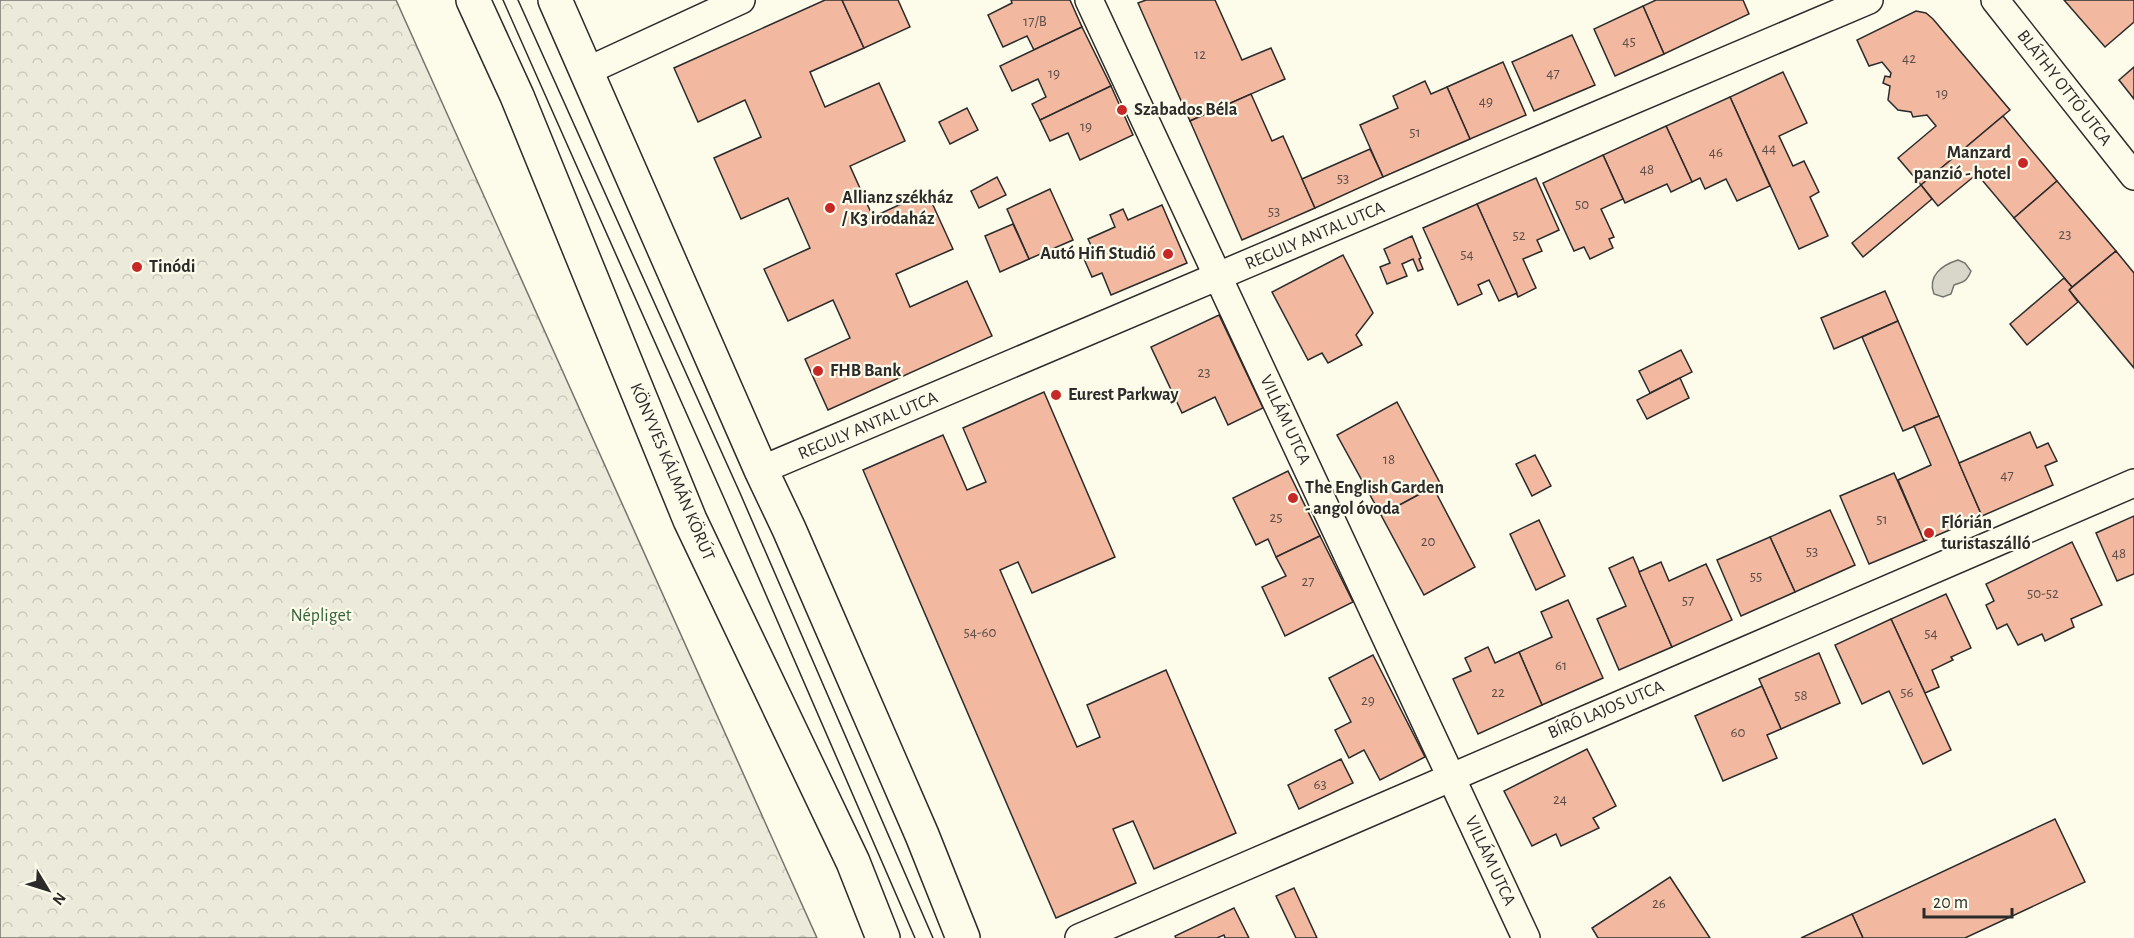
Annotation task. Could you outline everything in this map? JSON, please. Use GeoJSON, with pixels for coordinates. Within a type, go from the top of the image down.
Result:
{"type":"FeatureCollection","features":[{"type":"Feature","properties":{"kind":"main road","name":"KÖNYVES KÁLMÁN KÖRÚT"},"geometry":{"type":"LineString","coordinates":[[473,0],[517,96],[690,519],[853,862],[883,938]]}},
{"type":"Feature","properties":{"kind":"main road"},"geometry":{"type":"LineString","coordinates":[[555,0],[908,802],[963,938]]}},
{"type":"Feature","properties":{"kind":"street"},"geometry":{"type":"LineString","coordinates":[[587,71],[741,0]]}},
{"type":"Feature","properties":{"kind":"street","name":"VILLÁM UTCA"},"geometry":{"type":"LineString","coordinates":[[1089,0],[1527,938]]}},
{"type":"Feature","properties":{"kind":"street","name":"REGULY ANTAL UTCA"},"geometry":{"type":"LineString","coordinates":[[760,470],[1869,0]]}},
{"type":"Feature","properties":{"kind":"street","name":"BLÁTHY OTTÓ UTCA"},"geometry":{"type":"LineString","coordinates":[[1995,0],[2134,176]]}},
{"type":"Feature","properties":{"kind":"street","name":"BÍRÓ LAJOS UTCA"},"geometry":{"type":"LineString","coordinates":[[1079,938],[2134,483]]}},
{"type":"Feature","properties":{"kind":"green space","name":"Népliget"},"geometry":{"type":"Polygon","coordinates":[[[0,0],[396,0],[817,938],[0,938],[0,0]]]}},
{"type":"Feature","properties":{"kind":"shaded area"},"geometry":{"type":"Polygon","coordinates":[[[1958,260],[1965,263],[1971,271],[1968,277],[1963,282],[1954,285],[1951,294],[1943,297],[1934,294],[1932,288],[1937,272],[1958,260]]]}},
{"type":"Feature","properties":{"kind":"building","name":"Allianz székház / K3 irodaház"},"geometry":{"type":"Polygon","coordinates":[[[825,0],[842,0],[864,48],[810,72],[825,107],[879,83],[905,141],[850,166],[873,217],[927,192],[953,249],[896,274],[910,307],[967,281],[992,336],[828,410],[805,359],[850,338],[833,300],[788,321],[764,269],[810,248],[788,198],[741,219],[714,158],[761,137],[745,100],[698,122],[674,68],[825,0]]]}},
{"type":"Feature","properties":{"kind":"building"},"geometry":{"type":"Polygon","coordinates":[[[842,0],[898,0],[910,27],[864,48],[842,0]]]}},
{"type":"Feature","properties":{"kind":"building"},"geometry":{"type":"Polygon","coordinates":[[[1011,0],[1070,0],[1082,27],[1034,50],[1027,36],[1003,47],[988,15],[1012,3],[1011,0]]]}},
{"type":"Feature","properties":{"kind":"building"},"geometry":{"type":"Polygon","coordinates":[[[1146,0],[1215,0],[1242,60],[1271,48],[1285,79],[1190,121],[1138,3],[1146,0]]]}},
{"type":"Feature","properties":{"kind":"building"},"geometry":{"type":"Polygon","coordinates":[[[1656,0],[1743,0],[1749,14],[1664,54],[1643,6],[1656,0]]]}},
{"type":"Feature","properties":{"kind":"building"},"geometry":{"type":"Polygon","coordinates":[[[2064,0],[2134,0],[2134,22],[2105,47],[2064,0]]]}},
{"type":"Feature","properties":{"kind":"building"},"geometry":{"type":"Polygon","coordinates":[[[1643,6],[1664,54],[1615,76],[1594,29],[1643,6]]]}},
{"type":"Feature","properties":{"kind":"building"},"geometry":{"type":"Polygon","coordinates":[[[1916,11],[1926,13],[1933,19],[2010,110],[1921,185],[1898,158],[1936,126],[1927,115],[1913,117],[1911,112],[1898,110],[1888,100],[1890,86],[1883,83],[1885,76],[1890,77],[1891,73],[1882,62],[1869,66],[1857,40],[1916,11]]]}},
{"type":"Feature","properties":{"kind":"building"},"geometry":{"type":"Polygon","coordinates":[[[1082,27],[1111,86],[1040,120],[1032,104],[1046,97],[1038,79],[1012,91],[1000,66],[1082,27]]]}},
{"type":"Feature","properties":{"kind":"building"},"geometry":{"type":"Polygon","coordinates":[[[1572,35],[1595,85],[1534,111],[1512,62],[1572,35]]]}},
{"type":"Feature","properties":{"kind":"building"},"geometry":{"type":"Polygon","coordinates":[[[1503,62],[1526,115],[1470,139],[1447,87],[1503,62]]]}},
{"type":"Feature","properties":{"kind":"building"},"geometry":{"type":"Polygon","coordinates":[[[2134,67],[2134,99],[2119,80],[2134,67]]]}},
{"type":"Feature","properties":{"kind":"building"},"geometry":{"type":"Polygon","coordinates":[[[1783,72],[1807,123],[1779,136],[1793,166],[1804,161],[1819,192],[1810,197],[1828,236],[1799,249],[1730,97],[1783,72]]]}},
{"type":"Feature","properties":{"kind":"building"},"geometry":{"type":"Polygon","coordinates":[[[1425,81],[1431,94],[1447,87],[1470,139],[1383,177],[1360,125],[1398,108],[1393,96],[1425,81]]]}},
{"type":"Feature","properties":{"kind":"building"},"geometry":{"type":"Polygon","coordinates":[[[1111,86],[1133,135],[1080,160],[1068,133],[1050,141],[1040,120],[1111,86]]]}},
{"type":"Feature","properties":{"kind":"building"},"geometry":{"type":"Polygon","coordinates":[[[1251,94],[1272,141],[1283,136],[1315,208],[1242,240],[1190,121],[1251,94]]]}},
{"type":"Feature","properties":{"kind":"building"},"geometry":{"type":"Polygon","coordinates":[[[1730,97],[1770,186],[1737,201],[1726,179],[1705,189],[1700,178],[1692,182],[1666,126],[1730,97]]]}},
{"type":"Feature","properties":{"kind":"building"},"geometry":{"type":"Polygon","coordinates":[[[967,108],[978,130],[950,144],[939,122],[967,108]]]}},
{"type":"Feature","properties":{"kind":"building"},"geometry":{"type":"Polygon","coordinates":[[[2003,116],[2057,181],[2014,218],[1977,174],[1938,206],[1921,185],[2003,116]]]}},
{"type":"Feature","properties":{"kind":"building"},"geometry":{"type":"Polygon","coordinates":[[[1666,126],[1692,182],[1671,192],[1667,184],[1625,203],[1603,155],[1666,126]]]}},
{"type":"Feature","properties":{"kind":"building"},"geometry":{"type":"Polygon","coordinates":[[[1370,149],[1383,177],[1315,208],[1302,179],[1370,149]]]}},
{"type":"Feature","properties":{"kind":"building"},"geometry":{"type":"Polygon","coordinates":[[[1603,155],[1623,199],[1601,209],[1614,237],[1609,239],[1613,248],[1590,259],[1584,247],[1574,251],[1543,183],[1603,155]]]}},
{"type":"Feature","properties":{"kind":"building"},"geometry":{"type":"Polygon","coordinates":[[[997,177],[1006,195],[979,208],[971,191],[997,177]]]}},
{"type":"Feature","properties":{"kind":"building"},"geometry":{"type":"Polygon","coordinates":[[[1536,178],[1559,230],[1537,240],[1542,251],[1523,259],[1536,288],[1518,297],[1477,204],[1536,178]]]}},
{"type":"Feature","properties":{"kind":"building"},"geometry":{"type":"Polygon","coordinates":[[[2057,181],[2116,251],[2072,287],[2014,218],[2057,181]]]}},
{"type":"Feature","properties":{"kind":"building"},"geometry":{"type":"Polygon","coordinates":[[[1921,185],[1932,199],[1863,257],[1852,243],[1921,185]]]}},
{"type":"Feature","properties":{"kind":"building"},"geometry":{"type":"Polygon","coordinates":[[[1050,189],[1073,240],[1029,259],[1007,209],[1050,189]]]}},
{"type":"Feature","properties":{"kind":"building"},"geometry":{"type":"Polygon","coordinates":[[[1477,204],[1517,293],[1499,301],[1489,280],[1478,285],[1482,294],[1458,305],[1423,228],[1477,204]]]}},
{"type":"Feature","properties":{"kind":"building"},"geometry":{"type":"Polygon","coordinates":[[[1162,205],[1187,263],[1111,295],[1102,273],[1092,277],[1084,259],[1095,254],[1088,239],[1115,227],[1110,215],[1123,209],[1128,220],[1162,205]]]}},
{"type":"Feature","properties":{"kind":"building"},"geometry":{"type":"Polygon","coordinates":[[[1013,224],[1029,259],[1000,272],[985,236],[1013,224]]]}},
{"type":"Feature","properties":{"kind":"building"},"geometry":{"type":"Polygon","coordinates":[[[1412,236],[1423,269],[1418,271],[1413,259],[1402,264],[1407,276],[1387,284],[1380,267],[1390,263],[1384,249],[1412,236]]]}},
{"type":"Feature","properties":{"kind":"building"},"geometry":{"type":"Polygon","coordinates":[[[2116,251],[2134,273],[2134,368],[2069,290],[2116,251]]]}},
{"type":"Feature","properties":{"kind":"building"},"geometry":{"type":"Polygon","coordinates":[[[1343,255],[1373,313],[1356,335],[1362,345],[1328,363],[1322,353],[1308,360],[1272,292],[1343,255]]]}},
{"type":"Feature","properties":{"kind":"building"},"geometry":{"type":"Polygon","coordinates":[[[2064,278],[2072,287],[2069,290],[2078,302],[2027,345],[2010,324],[2064,278]]]}},
{"type":"Feature","properties":{"kind":"building"},"geometry":{"type":"Polygon","coordinates":[[[1885,291],[1898,321],[1834,349],[1821,318],[1885,291]]]}},
{"type":"Feature","properties":{"kind":"building"},"geometry":{"type":"Polygon","coordinates":[[[1219,315],[1263,408],[1228,425],[1215,397],[1182,413],[1151,347],[1219,315]]]}},
{"type":"Feature","properties":{"kind":"building"},"geometry":{"type":"Polygon","coordinates":[[[1898,321],[1939,416],[1903,431],[1862,337],[1898,321]]]}},
{"type":"Feature","properties":{"kind":"building"},"geometry":{"type":"Polygon","coordinates":[[[1681,350],[1692,372],[1650,393],[1639,371],[1681,350]]]}},
{"type":"Feature","properties":{"kind":"building"},"geometry":{"type":"Polygon","coordinates":[[[1680,378],[1689,398],[1647,419],[1637,400],[1680,378]]]}},
{"type":"Feature","properties":{"kind":"building"},"geometry":{"type":"Polygon","coordinates":[[[1044,392],[1115,557],[1032,593],[1018,562],[1000,570],[1077,747],[1100,737],[1087,705],[1166,670],[1236,833],[1154,869],[1133,821],[1113,829],[1136,883],[1056,918],[863,470],[943,435],[967,490],[986,482],[963,428],[1044,392]]]}},
{"type":"Feature","properties":{"kind":"building"},"geometry":{"type":"Polygon","coordinates":[[[1397,402],[1440,483],[1381,515],[1337,435],[1397,402]]]}},
{"type":"Feature","properties":{"kind":"building"},"geometry":{"type":"Polygon","coordinates":[[[1939,416],[1982,516],[1924,541],[1898,480],[1931,465],[1914,426],[1939,416]]]}},
{"type":"Feature","properties":{"kind":"building"},"geometry":{"type":"Polygon","coordinates":[[[2030,432],[2037,448],[2048,443],[2057,461],[2045,466],[2053,485],[1982,516],[1959,463],[2030,432]]]}},
{"type":"Feature","properties":{"kind":"building"},"geometry":{"type":"Polygon","coordinates":[[[1535,455],[1551,486],[1532,496],[1516,464],[1535,455]]]}},
{"type":"Feature","properties":{"kind":"building"},"geometry":{"type":"Polygon","coordinates":[[[1288,471],[1320,536],[1276,557],[1268,539],[1256,545],[1233,498],[1288,471]]]}},
{"type":"Feature","properties":{"kind":"building"},"geometry":{"type":"Polygon","coordinates":[[[1894,473],[1924,541],[1869,564],[1840,496],[1894,473]]]}},
{"type":"Feature","properties":{"kind":"building"},"geometry":{"type":"Polygon","coordinates":[[[1433,487],[1475,567],[1424,595],[1381,515],[1433,487]]]}},
{"type":"Feature","properties":{"kind":"building"},"geometry":{"type":"Polygon","coordinates":[[[1830,510],[1855,565],[1795,592],[1770,537],[1830,510]]]}},
{"type":"Feature","properties":{"kind":"building"},"geometry":{"type":"Polygon","coordinates":[[[2134,516],[2134,574],[2117,581],[2096,533],[2134,516]]]}},
{"type":"Feature","properties":{"kind":"building"},"geometry":{"type":"Polygon","coordinates":[[[1539,520],[1565,576],[1536,590],[1510,534],[1539,520]]]}},
{"type":"Feature","properties":{"kind":"building"},"geometry":{"type":"Polygon","coordinates":[[[1320,536],[1353,602],[1285,636],[1262,587],[1286,576],[1276,557],[1320,536]]]}},
{"type":"Feature","properties":{"kind":"building"},"geometry":{"type":"Polygon","coordinates":[[[1770,537],[1795,592],[1741,616],[1717,560],[1770,537]]]}},
{"type":"Feature","properties":{"kind":"building"},"geometry":{"type":"Polygon","coordinates":[[[2072,542],[2102,605],[2071,619],[2074,627],[2045,641],[2042,634],[2018,645],[2007,624],[1997,629],[1986,605],[1994,601],[1986,584],[2072,542]]]}},
{"type":"Feature","properties":{"kind":"building"},"geometry":{"type":"Polygon","coordinates":[[[1633,557],[1672,647],[1619,670],[1597,619],[1626,606],[1609,568],[1633,557]]]}},
{"type":"Feature","properties":{"kind":"building"},"geometry":{"type":"Polygon","coordinates":[[[1661,562],[1669,581],[1706,564],[1732,620],[1672,647],[1639,572],[1661,562]]]}},
{"type":"Feature","properties":{"kind":"building"},"geometry":{"type":"Polygon","coordinates":[[[1946,594],[1971,648],[1951,657],[1953,660],[1932,670],[1939,687],[1925,693],[1891,619],[1946,594]]]}},
{"type":"Feature","properties":{"kind":"building"},"geometry":{"type":"Polygon","coordinates":[[[1568,600],[1603,678],[1542,705],[1519,652],[1552,637],[1541,612],[1568,600]]]}},
{"type":"Feature","properties":{"kind":"building"},"geometry":{"type":"Polygon","coordinates":[[[1891,619],[1951,750],[1923,764],[1889,691],[1862,704],[1835,645],[1891,619]]]}},
{"type":"Feature","properties":{"kind":"building"},"geometry":{"type":"Polygon","coordinates":[[[1488,647],[1495,663],[1519,652],[1542,705],[1478,734],[1453,679],[1471,671],[1465,658],[1488,647]]]}},
{"type":"Feature","properties":{"kind":"building"},"geometry":{"type":"Polygon","coordinates":[[[1819,653],[1840,703],[1781,729],[1759,679],[1819,653]]]}},
{"type":"Feature","properties":{"kind":"building"},"geometry":{"type":"Polygon","coordinates":[[[1373,655],[1425,757],[1380,780],[1364,750],[1349,758],[1335,730],[1351,722],[1329,678],[1373,655]]]}},
{"type":"Feature","properties":{"kind":"building"},"geometry":{"type":"Polygon","coordinates":[[[1762,686],[1781,729],[1767,735],[1777,758],[1723,781],[1695,716],[1762,686]]]}},
{"type":"Feature","properties":{"kind":"building"},"geometry":{"type":"Polygon","coordinates":[[[1587,749],[1616,806],[1593,818],[1599,828],[1561,846],[1556,834],[1532,846],[1504,791],[1587,749]]]}},
{"type":"Feature","properties":{"kind":"building"},"geometry":{"type":"Polygon","coordinates":[[[1341,759],[1353,783],[1299,809],[1288,785],[1341,759]]]}},
{"type":"Feature","properties":{"kind":"building"},"geometry":{"type":"Polygon","coordinates":[[[2055,819],[2085,882],[1965,938],[1863,938],[1852,914],[2055,819]]]}},
{"type":"Feature","properties":{"kind":"building"},"geometry":{"type":"Polygon","coordinates":[[[1670,877],[1710,938],[1598,938],[1592,928],[1670,877]]]}},
{"type":"Feature","properties":{"kind":"building"},"geometry":{"type":"Polygon","coordinates":[[[1294,888],[1317,938],[1296,938],[1276,896],[1294,888]]]}},
{"type":"Feature","properties":{"kind":"building"},"geometry":{"type":"Polygon","coordinates":[[[1234,908],[1249,938],[1225,938],[1224,935],[1217,938],[1176,938],[1175,936],[1234,908]]]}},
{"type":"Feature","properties":{"kind":"building"},"geometry":{"type":"Polygon","coordinates":[[[1852,914],[1863,938],[1801,938],[1852,914]]]}},
{"type":"Feature","properties":{"kind":"tram line"},"geometry":{"type":"LineString","coordinates":[[503,0],[724,498],[915,938]]}},
{"type":"Feature","properties":{"kind":"tram line"},"geometry":{"type":"LineString","coordinates":[[518,0],[740,493],[933,938]]}},
{"type":"Feature","properties":{"kind":"place","name":"Szabados Béla"},"geometry":{"type":"Point","coordinates":[1122,110]}},
{"type":"Feature","properties":{"kind":"place","name":"Manzard panzió - hotel"},"geometry":{"type":"Point","coordinates":[2023,163]}},
{"type":"Feature","properties":{"kind":"place","name":"Allianz székház / K3 irodaház"},"geometry":{"type":"Point","coordinates":[830,208]}},
{"type":"Feature","properties":{"kind":"place","name":"Autó Hifi Studió"},"geometry":{"type":"Point","coordinates":[1168,254]}},
{"type":"Feature","properties":{"kind":"place","name":"Tinódi"},"geometry":{"type":"Point","coordinates":[137,267]}},
{"type":"Feature","properties":{"kind":"place","name":"FHB Bank"},"geometry":{"type":"Point","coordinates":[818,371]}},
{"type":"Feature","properties":{"kind":"place","name":"Eurest Parkway"},"geometry":{"type":"Point","coordinates":[1056,395]}},
{"type":"Feature","properties":{"kind":"place","name":"The English Garden - angol óvoda"},"geometry":{"type":"Point","coordinates":[1293,498]}},
{"type":"Feature","properties":{"kind":"place","name":"Flórián turistaszálló"},"geometry":{"type":"Point","coordinates":[1929,533]}}]}
